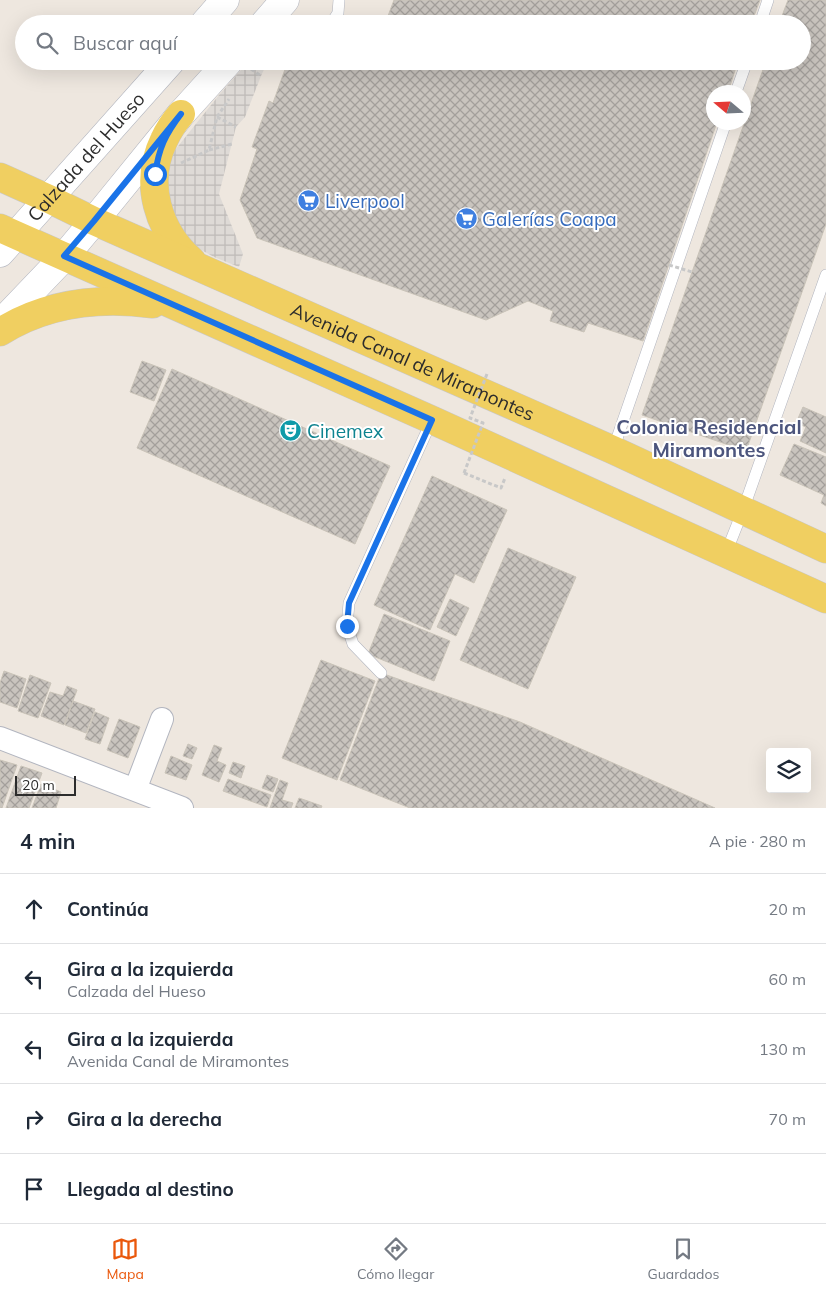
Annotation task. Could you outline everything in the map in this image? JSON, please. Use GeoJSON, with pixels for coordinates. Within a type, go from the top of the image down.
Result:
{"type":"FeatureCollection","features":[{"type":"Feature","properties":{"kind":"main road"},"geometry":{"type":"LineString","coordinates":[[212,15],[225,0]]}},
{"type":"Feature","properties":{"kind":"main road"},"geometry":{"type":"LineString","coordinates":[[273,15],[285,0]]}},
{"type":"Feature","properties":{"kind":"main road","name":"Calzada del Hueso"},"geometry":{"type":"LineString","coordinates":[[5,239],[48,199],[163,70]]}},
{"type":"Feature","properties":{"kind":"main road"},"geometry":{"type":"LineString","coordinates":[[0,324],[64,256],[181,114],[221,70]]}},
{"type":"Feature","properties":{"kind":"main road"},"geometry":{"type":"LineString","coordinates":[[181,114],[163,142],[155,174],[155,191],[163,224],[182,252],[203,269]]}},
{"type":"Feature","properties":{"kind":"main road","name":"Avenida Canal de Miramontes"},"geometry":{"type":"LineString","coordinates":[[0,177],[94,221],[613,450],[826,549]]}},
{"type":"Feature","properties":{"kind":"main road"},"geometry":{"type":"LineString","coordinates":[[5,239],[64,256],[432,420],[826,599]]}},
{"type":"Feature","properties":{"kind":"main road"},"geometry":{"type":"LineString","coordinates":[[0,332],[31,316],[57,308],[84,302],[109,300],[157,304],[181,310],[204,319]]}},
{"type":"Feature","properties":{"kind":"street"},"geometry":{"type":"LineString","coordinates":[[135,790],[162,719]]}},
{"type":"Feature","properties":{"kind":"street"},"geometry":{"type":"LineString","coordinates":[[0,738],[182,808]]}},
{"type":"Feature","properties":{"kind":"lane"},"geometry":{"type":"LineString","coordinates":[[337,15],[339,0]]}},
{"type":"Feature","properties":{"kind":"lane"},"geometry":{"type":"LineString","coordinates":[[763,15],[768,0]]}},
{"type":"Feature","properties":{"kind":"lane"},"geometry":{"type":"LineString","coordinates":[[738,85],[744,70]]}},
{"type":"Feature","properties":{"kind":"lane"},"geometry":{"type":"LineString","coordinates":[[613,450],[723,130]]}},
{"type":"Feature","properties":{"kind":"lane"},"geometry":{"type":"LineString","coordinates":[[726,553],[826,275]]}},
{"type":"Feature","properties":{"kind":"lane"},"geometry":{"type":"LineString","coordinates":[[380,673],[353,644],[347,626],[349,603],[432,420]]}},
{"type":"Feature","properties":{"kind":"path"},"geometry":{"type":"LineString","coordinates":[[252,70],[261,76]]}},
{"type":"Feature","properties":{"kind":"path"},"geometry":{"type":"LineString","coordinates":[[209,150],[217,117],[233,92]]}},
{"type":"Feature","properties":{"kind":"path"},"geometry":{"type":"LineString","coordinates":[[217,117],[236,127]]}},
{"type":"Feature","properties":{"kind":"path"},"geometry":{"type":"LineString","coordinates":[[179,164],[209,150],[232,144]]}},
{"type":"Feature","properties":{"kind":"path"},"geometry":{"type":"LineString","coordinates":[[669,265],[692,272]]}},
{"type":"Feature","properties":{"kind":"path"},"geometry":{"type":"LineString","coordinates":[[487,374],[470,418],[483,423],[464,473],[501,488]]}},
{"type":"Feature","properties":{"kind":"shaded area"},"geometry":{"type":"Polygon","coordinates":[[[241,70],[264,70],[245,117],[236,127],[219,194],[243,254],[239,267],[214,257],[185,241],[161,182],[175,150],[241,70]]]}},
{"type":"Feature","properties":{"kind":"building"},"geometry":{"type":"Polygon","coordinates":[[[394,0],[760,0],[754,15],[388,15],[394,0]]]}},
{"type":"Feature","properties":{"kind":"building"},"geometry":{"type":"Polygon","coordinates":[[[788,0],[826,0],[826,224],[746,451],[642,415],[742,130],[751,130],[751,104],[763,70],[811,70],[811,15],[782,15],[788,0]]]}},
{"type":"Feature","properties":{"kind":"building","name":"Galerías Coapa"},"geometry":{"type":"Polygon","coordinates":[[[285,70],[735,70],[730,85],[706,85],[706,130],[714,130],[643,341],[588,323],[584,332],[550,321],[553,311],[528,301],[486,320],[257,238],[240,200],[257,149],[252,147],[269,101],[273,103],[285,70]]]}},
{"type":"Feature","properties":{"kind":"building"},"geometry":{"type":"Polygon","coordinates":[[[142,361],[166,370],[154,401],[130,392],[142,361]]]}},
{"type":"Feature","properties":{"kind":"building"},"geometry":{"type":"Polygon","coordinates":[[[172,369],[390,466],[355,544],[137,448],[172,369]]]}},
{"type":"Feature","properties":{"kind":"building"},"geometry":{"type":"Polygon","coordinates":[[[803,407],[826,417],[826,453],[800,441],[806,427],[796,423],[803,407]]]}},
{"type":"Feature","properties":{"kind":"building"},"geometry":{"type":"Polygon","coordinates":[[[794,444],[826,457],[826,506],[821,503],[824,495],[780,475],[794,444]]]}},
{"type":"Feature","properties":{"kind":"building"},"geometry":{"type":"Polygon","coordinates":[[[432,476],[507,510],[474,583],[455,574],[430,630],[374,605],[432,476]]]}},
{"type":"Feature","properties":{"kind":"building"},"geometry":{"type":"Polygon","coordinates":[[[508,548],[576,577],[528,689],[460,660],[508,548]]]}},
{"type":"Feature","properties":{"kind":"building"},"geometry":{"type":"Polygon","coordinates":[[[450,599],[469,608],[456,636],[437,627],[450,599]]]}},
{"type":"Feature","properties":{"kind":"building"},"geometry":{"type":"Polygon","coordinates":[[[384,614],[450,641],[434,681],[368,654],[384,614]]]}},
{"type":"Feature","properties":{"kind":"building"},"geometry":{"type":"Polygon","coordinates":[[[321,660],[375,681],[337,780],[282,758],[321,660]]]}},
{"type":"Feature","properties":{"kind":"building"},"geometry":{"type":"Polygon","coordinates":[[[4,671],[26,679],[17,708],[0,702],[0,683],[4,671]]]}},
{"type":"Feature","properties":{"kind":"building"},"geometry":{"type":"Polygon","coordinates":[[[381,673],[520,722],[715,808],[410,808],[340,780],[381,673]]]}},
{"type":"Feature","properties":{"kind":"building"},"geometry":{"type":"Polygon","coordinates":[[[30,675],[51,683],[38,718],[18,711],[30,675]]]}},
{"type":"Feature","properties":{"kind":"building"},"geometry":{"type":"Polygon","coordinates":[[[67,686],[77,690],[64,725],[41,716],[50,692],[63,696],[67,686]]]}},
{"type":"Feature","properties":{"kind":"building"},"geometry":{"type":"Polygon","coordinates":[[[73,701],[95,709],[86,733],[65,725],[73,701]]]}},
{"type":"Feature","properties":{"kind":"building"},"geometry":{"type":"Polygon","coordinates":[[[95,712],[109,718],[100,744],[85,739],[95,712]]]}},
{"type":"Feature","properties":{"kind":"building"},"geometry":{"type":"Polygon","coordinates":[[[119,719],[140,727],[128,758],[107,750],[119,719]]]}},
{"type":"Feature","properties":{"kind":"building"},"geometry":{"type":"Polygon","coordinates":[[[188,744],[197,748],[192,759],[183,756],[188,744]]]}},
{"type":"Feature","properties":{"kind":"building"},"geometry":{"type":"Polygon","coordinates":[[[214,745],[222,748],[217,761],[226,765],[219,782],[202,775],[214,745]]]}},
{"type":"Feature","properties":{"kind":"building"},"geometry":{"type":"Polygon","coordinates":[[[171,756],[192,765],[186,780],[165,773],[171,756]]]}},
{"type":"Feature","properties":{"kind":"building"},"geometry":{"type":"Polygon","coordinates":[[[0,760],[17,765],[2,808],[0,808],[0,760]]]}},
{"type":"Feature","properties":{"kind":"building"},"geometry":{"type":"Polygon","coordinates":[[[233,762],[245,766],[241,778],[229,773],[233,762]]]}},
{"type":"Feature","properties":{"kind":"building"},"geometry":{"type":"Polygon","coordinates":[[[21,766],[42,773],[29,808],[6,808],[21,766]]]}},
{"type":"Feature","properties":{"kind":"building"},"geometry":{"type":"Polygon","coordinates":[[[267,775],[278,779],[273,792],[262,788],[267,775]]]}},
{"type":"Feature","properties":{"kind":"building"},"geometry":{"type":"Polygon","coordinates":[[[228,779],[271,795],[267,807],[223,791],[228,779]]]}},
{"type":"Feature","properties":{"kind":"building"},"geometry":{"type":"Polygon","coordinates":[[[280,780],[288,783],[282,800],[293,803],[291,808],[270,808],[280,780]]]}},
{"type":"Feature","properties":{"kind":"building"},"geometry":{"type":"Polygon","coordinates":[[[41,784],[61,792],[56,808],[32,808],[41,784]]]}},
{"type":"Feature","properties":{"kind":"building"},"geometry":{"type":"Polygon","coordinates":[[[299,798],[322,806],[321,808],[295,808],[299,798]]]}},
{"type":"Feature","properties":{"kind":"place","name":"Liverpool"},"geometry":{"type":"Point","coordinates":[309,201]}},
{"type":"Feature","properties":{"kind":"place","name":"Galerías Coapa"},"geometry":{"type":"Point","coordinates":[466,219]}},
{"type":"Feature","properties":{"kind":"place","name":"Cinemex"},"geometry":{"type":"Point","coordinates":[291,431]}},
{"type":"Feature","properties":{"kind":"district","name":"Colonia Residencial Miramontes"},"geometry":{"type":"Point","coordinates":[709,438]}},
{"type":"Feature","properties":{"kind":"route"},"geometry":{"type":"LineString","coordinates":[[155,174],[163,142],[181,114],[64,256],[432,420],[349,603],[347,626]]}}]}
